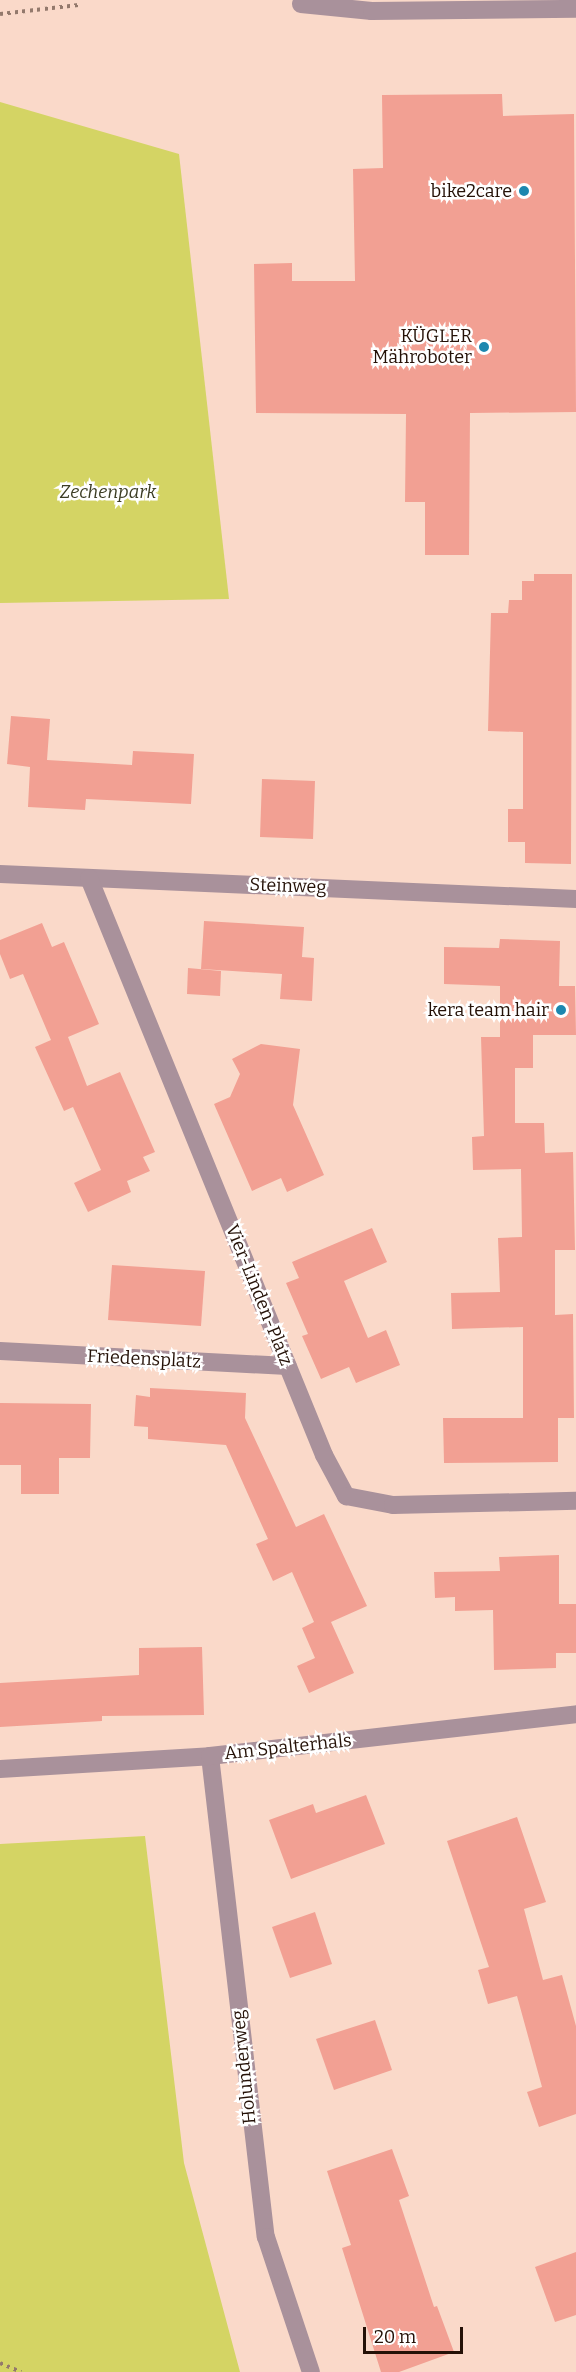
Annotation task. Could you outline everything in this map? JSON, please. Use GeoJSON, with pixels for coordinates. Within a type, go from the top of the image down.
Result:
{"type":"FeatureCollection","features":[{"type":"Feature","properties":{"kind":"street"},"geometry":{"type":"LineString","coordinates":[[300,4],[372,11],[576,9]]}},
{"type":"Feature","properties":{"kind":"street","name":"Steinweg"},"geometry":{"type":"LineString","coordinates":[[0,874],[576,898]]}},
{"type":"Feature","properties":{"kind":"street","name":"Vier-Linden-Platz"},"geometry":{"type":"LineString","coordinates":[[89,878],[324,1455],[346,1496],[393,1505],[576,1501]]}},
{"type":"Feature","properties":{"kind":"street","name":"Friedensplatz"},"geometry":{"type":"LineString","coordinates":[[0,1351],[288,1366]]}},
{"type":"Feature","properties":{"kind":"street","name":"Am Spalterhals"},"geometry":{"type":"LineString","coordinates":[[0,1769],[210,1756],[576,1714]]}},
{"type":"Feature","properties":{"kind":"street","name":"Holunderweg"},"geometry":{"type":"LineString","coordinates":[[210,1756],[266,2237],[311,2372]]}},
{"type":"Feature","properties":{"kind":"path"},"geometry":{"type":"LineString","coordinates":[[0,14],[78,5]]}},
{"type":"Feature","properties":{"kind":"path"},"geometry":{"type":"LineString","coordinates":[[0,2362],[21,2372]]}},
{"type":"Feature","properties":{"kind":"green space","name":"Zechenpark"},"geometry":{"type":"Polygon","coordinates":[[[0,102],[179,154],[229,599],[0,603],[0,102]]]}},
{"type":"Feature","properties":{"kind":"green space"},"geometry":{"type":"Polygon","coordinates":[[[145,1836],[184,2163],[240,2372],[0,2372],[0,1844],[145,1836]]]}},
{"type":"Feature","properties":{"kind":"building"},"geometry":{"type":"Polygon","coordinates":[[[502,94],[503,116],[574,114],[576,412],[470,413],[469,555],[425,555],[425,502],[405,502],[406,414],[256,413],[254,264],[292,263],[292,281],[355,281],[353,169],[383,168],[382,95],[502,94]]]}},
{"type":"Feature","properties":{"kind":"building"},"geometry":{"type":"Polygon","coordinates":[[[534,574],[572,574],[571,864],[525,863],[525,842],[508,842],[508,809],[523,809],[523,732],[488,731],[491,613],[508,613],[509,600],[522,600],[522,581],[534,581],[534,574]]]}},
{"type":"Feature","properties":{"kind":"building"},"geometry":{"type":"Polygon","coordinates":[[[11,716],[50,719],[47,760],[132,765],[133,751],[194,754],[191,804],[86,799],[85,810],[28,807],[30,767],[7,764],[11,716]]]}},
{"type":"Feature","properties":{"kind":"building"},"geometry":{"type":"Polygon","coordinates":[[[262,779],[315,781],[313,839],[260,837],[262,779]]]}},
{"type":"Feature","properties":{"kind":"building"},"geometry":{"type":"Polygon","coordinates":[[[204,921],[304,927],[302,957],[314,958],[312,1001],[280,999],[282,974],[201,969],[204,921]]]}},
{"type":"Feature","properties":{"kind":"building"},"geometry":{"type":"Polygon","coordinates":[[[42,923],[52,947],[64,942],[99,1024],[68,1037],[87,1086],[120,1072],[155,1152],[143,1157],[150,1171],[127,1181],[131,1192],[88,1212],[74,1183],[101,1170],[73,1107],[64,1111],[35,1047],[51,1040],[23,974],[10,979],[0,954],[0,940],[42,923]]]}},
{"type":"Feature","properties":{"kind":"building"},"geometry":{"type":"Polygon","coordinates":[[[500,939],[560,941],[559,986],[575,986],[576,1035],[533,1035],[533,1068],[515,1068],[515,1123],[544,1123],[545,1153],[573,1152],[575,1250],[555,1250],[555,1315],[573,1314],[574,1418],[558,1418],[558,1462],[444,1463],[443,1418],[523,1418],[523,1327],[452,1329],[451,1293],[500,1292],[498,1238],[522,1237],[521,1169],[473,1170],[472,1137],[484,1136],[481,1037],[500,1037],[500,986],[444,984],[444,947],[499,948],[500,939]]]}},
{"type":"Feature","properties":{"kind":"building"},"geometry":{"type":"Polygon","coordinates":[[[188,968],[221,971],[220,996],[187,994],[188,968]]]}},
{"type":"Feature","properties":{"kind":"building"},"geometry":{"type":"Polygon","coordinates":[[[261,1044],[300,1049],[293,1105],[324,1175],[287,1192],[281,1178],[252,1191],[214,1104],[230,1097],[240,1074],[232,1059],[261,1044]]]}},
{"type":"Feature","properties":{"kind":"building"},"geometry":{"type":"Polygon","coordinates":[[[372,1228],[387,1262],[344,1281],[368,1338],[386,1330],[400,1365],[356,1383],[349,1367],[321,1379],[302,1336],[308,1334],[286,1283],[299,1278],[292,1262],[372,1228]]]}},
{"type":"Feature","properties":{"kind":"building"},"geometry":{"type":"Polygon","coordinates":[[[112,1265],[205,1271],[201,1326],[108,1320],[112,1265]]]}},
{"type":"Feature","properties":{"kind":"building"},"geometry":{"type":"Polygon","coordinates":[[[150,1388],[246,1393],[245,1418],[296,1527],[324,1514],[367,1606],[331,1622],[354,1673],[309,1693],[297,1666],[315,1658],[302,1628],[314,1622],[292,1572],[273,1581],[256,1544],[268,1539],[226,1445],[148,1439],[148,1427],[134,1426],[136,1395],[150,1397],[150,1388]]]}},
{"type":"Feature","properties":{"kind":"building"},"geometry":{"type":"Polygon","coordinates":[[[0,1403],[91,1404],[90,1458],[59,1458],[59,1494],[21,1494],[21,1465],[0,1465],[0,1403]]]}},
{"type":"Feature","properties":{"kind":"building"},"geometry":{"type":"Polygon","coordinates":[[[559,1555],[559,1604],[576,1604],[576,1653],[556,1653],[556,1668],[494,1670],[493,1610],[455,1611],[455,1597],[435,1598],[434,1572],[500,1571],[499,1557],[559,1555]]]}},
{"type":"Feature","properties":{"kind":"building"},"geometry":{"type":"Polygon","coordinates":[[[202,1647],[204,1715],[102,1716],[102,1721],[0,1727],[0,1683],[139,1675],[139,1648],[202,1647]]]}},
{"type":"Feature","properties":{"kind":"building"},"geometry":{"type":"Polygon","coordinates":[[[366,1795],[385,1844],[291,1879],[269,1820],[313,1804],[316,1813],[366,1795]]]}},
{"type":"Feature","properties":{"kind":"building"},"geometry":{"type":"Polygon","coordinates":[[[517,1817],[546,1902],[524,1909],[543,1980],[562,1975],[576,2026],[576,2114],[539,2127],[527,2092],[542,2087],[517,1996],[488,2004],[478,1970],[489,1967],[447,1841],[517,1817]]]}},
{"type":"Feature","properties":{"kind":"building"},"geometry":{"type":"Polygon","coordinates":[[[315,1912],[332,1964],[290,1978],[272,1927],[315,1912]]]}},
{"type":"Feature","properties":{"kind":"building"},"geometry":{"type":"Polygon","coordinates":[[[375,2020],[392,2070],[334,2090],[316,2039],[375,2020]]]}},
{"type":"Feature","properties":{"kind":"building"},"geometry":{"type":"Polygon","coordinates":[[[392,2149],[409,2196],[399,2200],[434,2307],[437,2306],[454,2352],[399,2372],[381,2372],[342,2248],[351,2245],[327,2171],[392,2149]]]}},
{"type":"Feature","properties":{"kind":"building"},"geometry":{"type":"Polygon","coordinates":[[[576,2252],[576,2315],[555,2322],[535,2267],[576,2252]]]}},
{"type":"Feature","properties":{"kind":"place","name":"bike2care"},"geometry":{"type":"Point","coordinates":[524,191]}},
{"type":"Feature","properties":{"kind":"place","name":"KÜGLER Mähroboter"},"geometry":{"type":"Point","coordinates":[484,347]}},
{"type":"Feature","properties":{"kind":"place","name":"kera team hair"},"geometry":{"type":"Point","coordinates":[561,1010]}}]}
